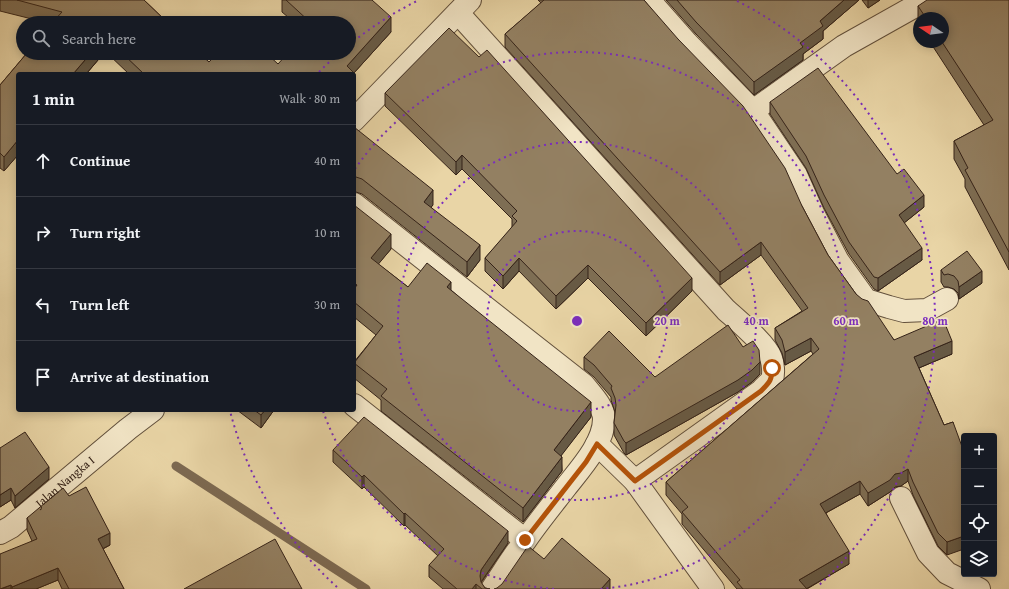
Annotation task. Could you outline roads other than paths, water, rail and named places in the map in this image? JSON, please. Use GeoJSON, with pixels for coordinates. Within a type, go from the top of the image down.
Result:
{"type":"FeatureCollection","features":[{"type":"Feature","properties":{"kind":"street"},"geometry":{"type":"LineString","coordinates":[[649,0],[687,43],[753,111],[796,175],[813,213],[838,261],[866,300],[904,311],[927,310],[947,299]]}},
{"type":"Feature","properties":{"kind":"street"},"geometry":{"type":"LineString","coordinates":[[753,111],[844,46],[926,0]]}},
{"type":"Feature","properties":{"kind":"street"},"geometry":{"type":"LineString","coordinates":[[356,118],[464,7],[726,310],[764,347],[771,357],[771,381],[761,391],[635,481]]}},
{"type":"Feature","properties":{"kind":"street"},"geometry":{"type":"LineString","coordinates":[[356,206],[584,385],[596,400],[604,418],[603,430],[597,444],[586,462],[525,540],[492,589]]}},
{"type":"Feature","properties":{"kind":"street"},"geometry":{"type":"LineString","coordinates":[[356,407],[525,540]]}},
{"type":"Feature","properties":{"kind":"street","name":"Jalan Nangka I"},"geometry":{"type":"LineString","coordinates":[[0,533],[11,527],[150,412]]}},
{"type":"Feature","properties":{"kind":"street"},"geometry":{"type":"LineString","coordinates":[[597,444],[635,481],[713,589]]}},
{"type":"Feature","properties":{"kind":"street"},"geometry":{"type":"LineString","coordinates":[[901,498],[928,553],[947,573],[979,589]]}},
{"type":"Feature","properties":{"kind":"waterway"},"geometry":{"type":"LineString","coordinates":[[176,466],[366,589]]}}]}
